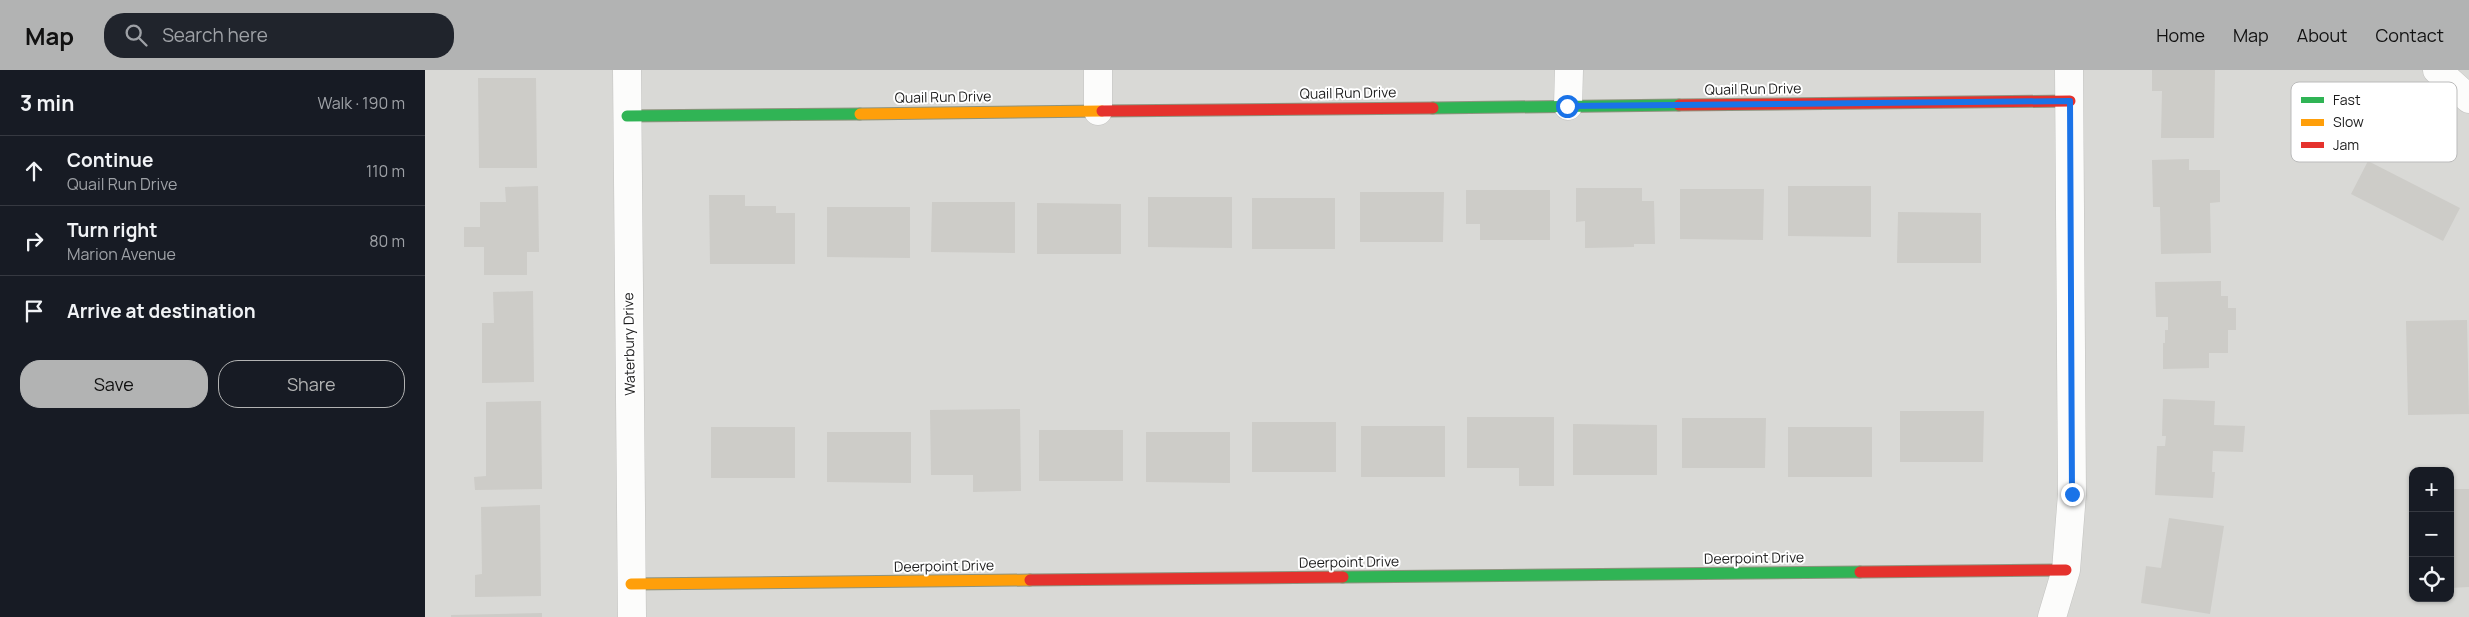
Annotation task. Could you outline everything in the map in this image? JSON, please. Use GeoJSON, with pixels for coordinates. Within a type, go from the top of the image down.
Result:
{"type":"FeatureCollection","features":[{"type":"Feature","properties":{"kind":"street","name":"Waterbury Drive"},"geometry":{"type":"LineString","coordinates":[[627,70],[632,617]]}},
{"type":"Feature","properties":{"kind":"street"},"geometry":{"type":"LineString","coordinates":[[1098,70],[1099,111]]}},
{"type":"Feature","properties":{"kind":"street"},"geometry":{"type":"LineString","coordinates":[[1567,106],[1569,70]]}},
{"type":"Feature","properties":{"kind":"street"},"geometry":{"type":"LineString","coordinates":[[2051,617],[2066,570],[2072,494],[2069,70]]}},
{"type":"Feature","properties":{"kind":"street"},"geometry":{"type":"LineString","coordinates":[[2437,70],[2450,82]]}},
{"type":"Feature","properties":{"kind":"street"},"geometry":{"type":"LineString","coordinates":[[2457,88],[2469,99]]}},
{"type":"Feature","properties":{"kind":"street","name":"Quail Run Drive"},"geometry":{"type":"LineString","coordinates":[[627,116],[2070,101]]}},
{"type":"Feature","properties":{"kind":"street","name":"Deerpoint Drive"},"geometry":{"type":"LineString","coordinates":[[631,584],[2066,570]]}},
{"type":"Feature","properties":{"kind":"shaded area"},"geometry":{"type":"Polygon","coordinates":[[[425,70],[2469,70],[2469,617],[425,617],[425,70]]]}},
{"type":"Feature","properties":{"kind":"building"},"geometry":{"type":"Polygon","coordinates":[[[2152,70],[2215,70],[2214,138],[2161,138],[2162,91],[2152,91],[2152,70]]]}},
{"type":"Feature","properties":{"kind":"building"},"geometry":{"type":"Polygon","coordinates":[[[478,78],[536,78],[537,168],[479,168],[478,78]]]}},
{"type":"Feature","properties":{"kind":"building"},"geometry":{"type":"Polygon","coordinates":[[[2189,159],[2189,170],[2220,170],[2220,202],[2210,203],[2211,253],[2161,254],[2160,207],[2153,207],[2152,160],[2189,159]]]}},
{"type":"Feature","properties":{"kind":"building"},"geometry":{"type":"Polygon","coordinates":[[[2367,162],[2370,162],[2460,208],[2443,241],[2351,194],[2367,162]]]}},
{"type":"Feature","properties":{"kind":"building"},"geometry":{"type":"Polygon","coordinates":[[[538,186],[539,252],[527,252],[527,275],[484,275],[484,247],[464,247],[464,227],[480,227],[480,202],[506,202],[505,187],[538,186]]]}},
{"type":"Feature","properties":{"kind":"building"},"geometry":{"type":"Polygon","coordinates":[[[1788,186],[1871,186],[1871,237],[1788,236],[1788,186]]]}},
{"type":"Feature","properties":{"kind":"building"},"geometry":{"type":"Polygon","coordinates":[[[1576,188],[1642,188],[1642,201],[1654,201],[1655,244],[1634,244],[1634,247],[1585,248],[1585,221],[1576,222],[1576,188]]]}},
{"type":"Feature","properties":{"kind":"building"},"geometry":{"type":"Polygon","coordinates":[[[1680,189],[1764,189],[1763,240],[1680,239],[1680,189]]]}},
{"type":"Feature","properties":{"kind":"building"},"geometry":{"type":"Polygon","coordinates":[[[1466,190],[1550,190],[1550,240],[1480,240],[1480,224],[1466,224],[1466,190]]]}},
{"type":"Feature","properties":{"kind":"building"},"geometry":{"type":"Polygon","coordinates":[[[1360,192],[1444,192],[1443,242],[1360,242],[1360,192]]]}},
{"type":"Feature","properties":{"kind":"building"},"geometry":{"type":"Polygon","coordinates":[[[709,195],[745,195],[745,206],[776,206],[776,213],[795,213],[795,264],[710,264],[709,195]]]}},
{"type":"Feature","properties":{"kind":"building"},"geometry":{"type":"Polygon","coordinates":[[[1148,197],[1232,197],[1232,248],[1148,247],[1148,197]]]}},
{"type":"Feature","properties":{"kind":"building"},"geometry":{"type":"Polygon","coordinates":[[[1252,198],[1335,198],[1335,249],[1252,249],[1252,198]]]}},
{"type":"Feature","properties":{"kind":"building"},"geometry":{"type":"Polygon","coordinates":[[[932,202],[1015,202],[1015,253],[931,252],[932,202]]]}},
{"type":"Feature","properties":{"kind":"building"},"geometry":{"type":"Polygon","coordinates":[[[1037,203],[1121,204],[1121,254],[1037,254],[1037,203]]]}},
{"type":"Feature","properties":{"kind":"building"},"geometry":{"type":"Polygon","coordinates":[[[827,207],[910,207],[910,258],[827,257],[827,207]]]}},
{"type":"Feature","properties":{"kind":"building"},"geometry":{"type":"Polygon","coordinates":[[[1898,212],[1981,213],[1981,263],[1897,263],[1898,212]]]}},
{"type":"Feature","properties":{"kind":"building"},"geometry":{"type":"Polygon","coordinates":[[[2221,281],[2221,296],[2228,296],[2228,308],[2236,308],[2236,330],[2228,330],[2228,353],[2209,353],[2209,368],[2163,369],[2163,343],[2165,343],[2165,330],[2168,330],[2168,317],[2156,317],[2155,282],[2221,281]]]}},
{"type":"Feature","properties":{"kind":"building"},"geometry":{"type":"Polygon","coordinates":[[[533,291],[534,382],[482,383],[482,323],[494,323],[493,292],[533,291]]]}},
{"type":"Feature","properties":{"kind":"building"},"geometry":{"type":"Polygon","coordinates":[[[2467,320],[2469,414],[2408,415],[2406,321],[2467,320]]]}},
{"type":"Feature","properties":{"kind":"building"},"geometry":{"type":"Polygon","coordinates":[[[2163,399],[2215,401],[2214,425],[2245,426],[2243,452],[2213,451],[2212,472],[2215,472],[2213,498],[2155,495],[2157,446],[2165,446],[2166,436],[2162,436],[2163,399]]]}},
{"type":"Feature","properties":{"kind":"building"},"geometry":{"type":"Polygon","coordinates":[[[541,401],[542,489],[475,490],[474,477],[486,476],[486,402],[541,401]]]}},
{"type":"Feature","properties":{"kind":"building"},"geometry":{"type":"Polygon","coordinates":[[[1020,409],[1021,491],[973,492],[973,475],[931,475],[930,410],[1020,409]]]}},
{"type":"Feature","properties":{"kind":"building"},"geometry":{"type":"Polygon","coordinates":[[[1900,411],[1984,411],[1983,462],[1900,462],[1900,411]]]}},
{"type":"Feature","properties":{"kind":"building"},"geometry":{"type":"Polygon","coordinates":[[[1467,417],[1554,417],[1554,486],[1519,486],[1519,468],[1467,468],[1467,417]]]}},
{"type":"Feature","properties":{"kind":"building"},"geometry":{"type":"Polygon","coordinates":[[[1682,418],[1766,418],[1765,468],[1682,468],[1682,418]]]}},
{"type":"Feature","properties":{"kind":"building"},"geometry":{"type":"Polygon","coordinates":[[[1252,422],[1336,422],[1336,472],[1252,472],[1252,422]]]}},
{"type":"Feature","properties":{"kind":"building"},"geometry":{"type":"Polygon","coordinates":[[[1573,424],[1657,425],[1657,475],[1573,475],[1573,424]]]}},
{"type":"Feature","properties":{"kind":"building"},"geometry":{"type":"Polygon","coordinates":[[[1361,426],[1445,426],[1445,477],[1361,477],[1361,426]]]}},
{"type":"Feature","properties":{"kind":"building"},"geometry":{"type":"Polygon","coordinates":[[[711,427],[795,427],[795,478],[711,478],[711,427]]]}},
{"type":"Feature","properties":{"kind":"building"},"geometry":{"type":"Polygon","coordinates":[[[1788,427],[1872,427],[1872,477],[1788,477],[1788,427]]]}},
{"type":"Feature","properties":{"kind":"building"},"geometry":{"type":"Polygon","coordinates":[[[1039,430],[1123,430],[1123,481],[1039,481],[1039,430]]]}},
{"type":"Feature","properties":{"kind":"building"},"geometry":{"type":"Polygon","coordinates":[[[827,432],[911,432],[911,483],[827,482],[827,432]]]}},
{"type":"Feature","properties":{"kind":"building"},"geometry":{"type":"Polygon","coordinates":[[[1146,432],[1230,432],[1230,483],[1146,482],[1146,432]]]}},
{"type":"Feature","properties":{"kind":"building"},"geometry":{"type":"Polygon","coordinates":[[[2454,489],[2469,489],[2469,587],[2454,588],[2454,489]]]}},
{"type":"Feature","properties":{"kind":"building"},"geometry":{"type":"Polygon","coordinates":[[[540,505],[541,596],[475,597],[475,575],[482,574],[481,507],[540,505]]]}},
{"type":"Feature","properties":{"kind":"building"},"geometry":{"type":"Polygon","coordinates":[[[2169,518],[2224,526],[2210,614],[2141,603],[2146,566],[2161,568],[2169,518]]]}},
{"type":"Feature","properties":{"kind":"building"},"geometry":{"type":"Polygon","coordinates":[[[542,613],[542,617],[451,617],[451,615],[542,613]]]}},
{"type":"Feature","properties":{"kind":"traffic: fast"},"geometry":{"type":"LineString","coordinates":[[1433,108],[1679,105]]}},
{"type":"Feature","properties":{"kind":"traffic: fast"},"geometry":{"type":"LineString","coordinates":[[627,116],[860,114]]}},
{"type":"Feature","properties":{"kind":"traffic: fast"},"geometry":{"type":"LineString","coordinates":[[1343,577],[1860,572]]}},
{"type":"Feature","properties":{"kind":"traffic: slow"},"geometry":{"type":"LineString","coordinates":[[860,114],[1102,111]]}},
{"type":"Feature","properties":{"kind":"traffic: slow"},"geometry":{"type":"LineString","coordinates":[[631,584],[1030,580]]}},
{"type":"Feature","properties":{"kind":"traffic: jam"},"geometry":{"type":"LineString","coordinates":[[1679,105],[2070,101]]}},
{"type":"Feature","properties":{"kind":"traffic: jam"},"geometry":{"type":"LineString","coordinates":[[1102,111],[1433,108]]}},
{"type":"Feature","properties":{"kind":"traffic: jam"},"geometry":{"type":"LineString","coordinates":[[1860,572],[2066,570]]}},
{"type":"Feature","properties":{"kind":"traffic: jam"},"geometry":{"type":"LineString","coordinates":[[1030,580],[1343,577]]}},
{"type":"Feature","properties":{"kind":"route"},"geometry":{"type":"LineString","coordinates":[[1567,106],[2070,101],[2072,494]]}}]}
